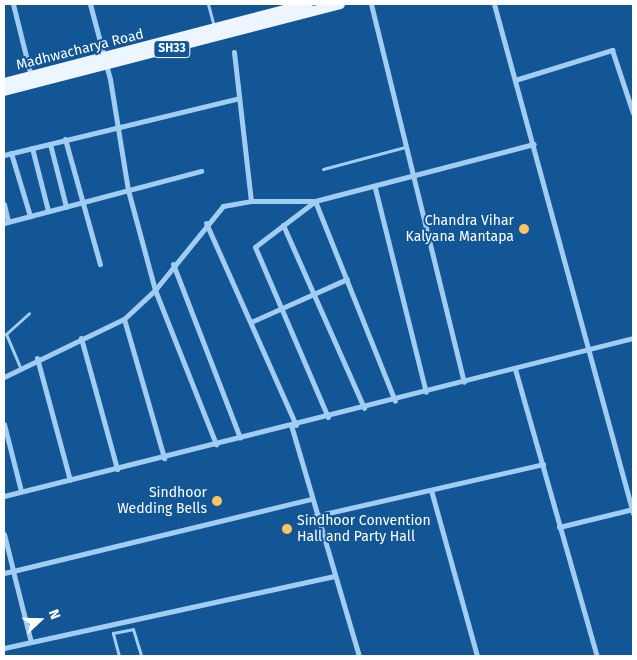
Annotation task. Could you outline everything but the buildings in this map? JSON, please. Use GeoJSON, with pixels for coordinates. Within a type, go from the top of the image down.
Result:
{"type":"FeatureCollection","features":[{"type":"Feature","properties":{"kind":"main road","name":"Madhwacharya Road"},"geometry":{"type":"LineString","coordinates":[[4,91],[308,4]]}},
{"type":"Feature","properties":{"kind":"main road","name":"Madhwacharya Road"},"geometry":{"type":"LineString","coordinates":[[215,32],[340,4]]}},
{"type":"Feature","properties":{"kind":"main road","name":"Madhwacharya Road"},"geometry":{"type":"LineString","coordinates":[[4,83],[31,76],[106,63]]}},
{"type":"Feature","properties":{"kind":"street"},"geometry":{"type":"LineString","coordinates":[[13,4],[31,76]]}},
{"type":"Feature","properties":{"kind":"street"},"geometry":{"type":"LineString","coordinates":[[90,4],[106,63],[128,190],[155,290],[216,444]]}},
{"type":"Feature","properties":{"kind":"street"},"geometry":{"type":"LineString","coordinates":[[371,4],[412,178],[464,382]]}},
{"type":"Feature","properties":{"kind":"street"},"geometry":{"type":"LineString","coordinates":[[494,4],[633,510],[559,527]]}},
{"type":"Feature","properties":{"kind":"street"},"geometry":{"type":"LineString","coordinates":[[515,80],[612,50],[633,113]]}},
{"type":"Feature","properties":{"kind":"street"},"geometry":{"type":"LineString","coordinates":[[234,52],[251,201]]}},
{"type":"Feature","properties":{"kind":"street"},"geometry":{"type":"LineString","coordinates":[[4,155],[66,139],[118,130],[239,98]]}},
{"type":"Feature","properties":{"kind":"street"},"geometry":{"type":"LineString","coordinates":[[66,139],[100,264]]}},
{"type":"Feature","properties":{"kind":"street"},"geometry":{"type":"LineString","coordinates":[[50,144],[66,207]]}},
{"type":"Feature","properties":{"kind":"street"},"geometry":{"type":"LineString","coordinates":[[4,377],[36,358],[124,319],[155,290],[172,264],[206,223],[224,206],[251,201],[314,201],[375,188],[534,144]]}},
{"type":"Feature","properties":{"kind":"street"},"geometry":{"type":"LineString","coordinates":[[32,148],[48,211]]}},
{"type":"Feature","properties":{"kind":"street"},"geometry":{"type":"LineString","coordinates":[[11,153],[30,216]]}},
{"type":"Feature","properties":{"kind":"street"},"geometry":{"type":"LineString","coordinates":[[4,204],[6,222],[201,171]]}},
{"type":"Feature","properties":{"kind":"street"},"geometry":{"type":"LineString","coordinates":[[375,188],[426,392]]}},
{"type":"Feature","properties":{"kind":"street"},"geometry":{"type":"LineString","coordinates":[[314,201],[255,247],[328,417]]}},
{"type":"Feature","properties":{"kind":"street"},"geometry":{"type":"LineString","coordinates":[[314,201],[395,401]]}},
{"type":"Feature","properties":{"kind":"street"},"geometry":{"type":"LineString","coordinates":[[206,223],[251,322],[294,425],[311,500],[359,656]]}},
{"type":"Feature","properties":{"kind":"street"},"geometry":{"type":"LineString","coordinates":[[283,226],[315,293],[364,408]]}},
{"type":"Feature","properties":{"kind":"street"},"geometry":{"type":"LineString","coordinates":[[172,264],[240,438]]}},
{"type":"Feature","properties":{"kind":"street"},"geometry":{"type":"LineString","coordinates":[[251,322],[347,279]]}},
{"type":"Feature","properties":{"kind":"street"},"geometry":{"type":"LineString","coordinates":[[124,319],[164,458]]}},
{"type":"Feature","properties":{"kind":"street"},"geometry":{"type":"LineString","coordinates":[[81,338],[117,469]]}},
{"type":"Feature","properties":{"kind":"street"},"geometry":{"type":"LineString","coordinates":[[4,496],[395,401],[633,338]]}},
{"type":"Feature","properties":{"kind":"street"},"geometry":{"type":"LineString","coordinates":[[36,358],[70,480]]}},
{"type":"Feature","properties":{"kind":"street"},"geometry":{"type":"LineString","coordinates":[[515,369],[597,656]]}},
{"type":"Feature","properties":{"kind":"street"},"geometry":{"type":"LineString","coordinates":[[4,424],[21,491]]}},
{"type":"Feature","properties":{"kind":"street"},"geometry":{"type":"LineString","coordinates":[[316,516],[543,464]]}},
{"type":"Feature","properties":{"kind":"street"},"geometry":{"type":"LineString","coordinates":[[431,490],[477,656]]}},
{"type":"Feature","properties":{"kind":"street"},"geometry":{"type":"LineString","coordinates":[[4,573],[311,500]]}},
{"type":"Feature","properties":{"kind":"street"},"geometry":{"type":"LineString","coordinates":[[4,534],[31,642]]}},
{"type":"Feature","properties":{"kind":"street"},"geometry":{"type":"LineString","coordinates":[[4,648],[333,576]]}},
{"type":"Feature","properties":{"kind":"lane"},"geometry":{"type":"LineString","coordinates":[[208,4],[215,32]]}},
{"type":"Feature","properties":{"kind":"lane"},"geometry":{"type":"LineString","coordinates":[[323,169],[405,148]]}},
{"type":"Feature","properties":{"kind":"lane"},"geometry":{"type":"LineString","coordinates":[[20,367],[6,334],[29,313]]}},
{"type":"Feature","properties":{"kind":"lane"},"geometry":{"type":"LineString","coordinates":[[121,622],[123,631]]}},
{"type":"Feature","properties":{"kind":"lane"},"geometry":{"type":"LineString","coordinates":[[119,656],[113,633],[133,629],[141,656]]}},
{"type":"Feature","properties":{"kind":"place","name":"Chandra Vihar Kalyana Mantapa"},"geometry":{"type":"Point","coordinates":[524,229]}},
{"type":"Feature","properties":{"kind":"place","name":"Sindhoor Wedding Bells"},"geometry":{"type":"Point","coordinates":[217,501]}},
{"type":"Feature","properties":{"kind":"place","name":"Sindhoor Convention Hall and Party Hall"},"geometry":{"type":"Point","coordinates":[287,529]}}]}
